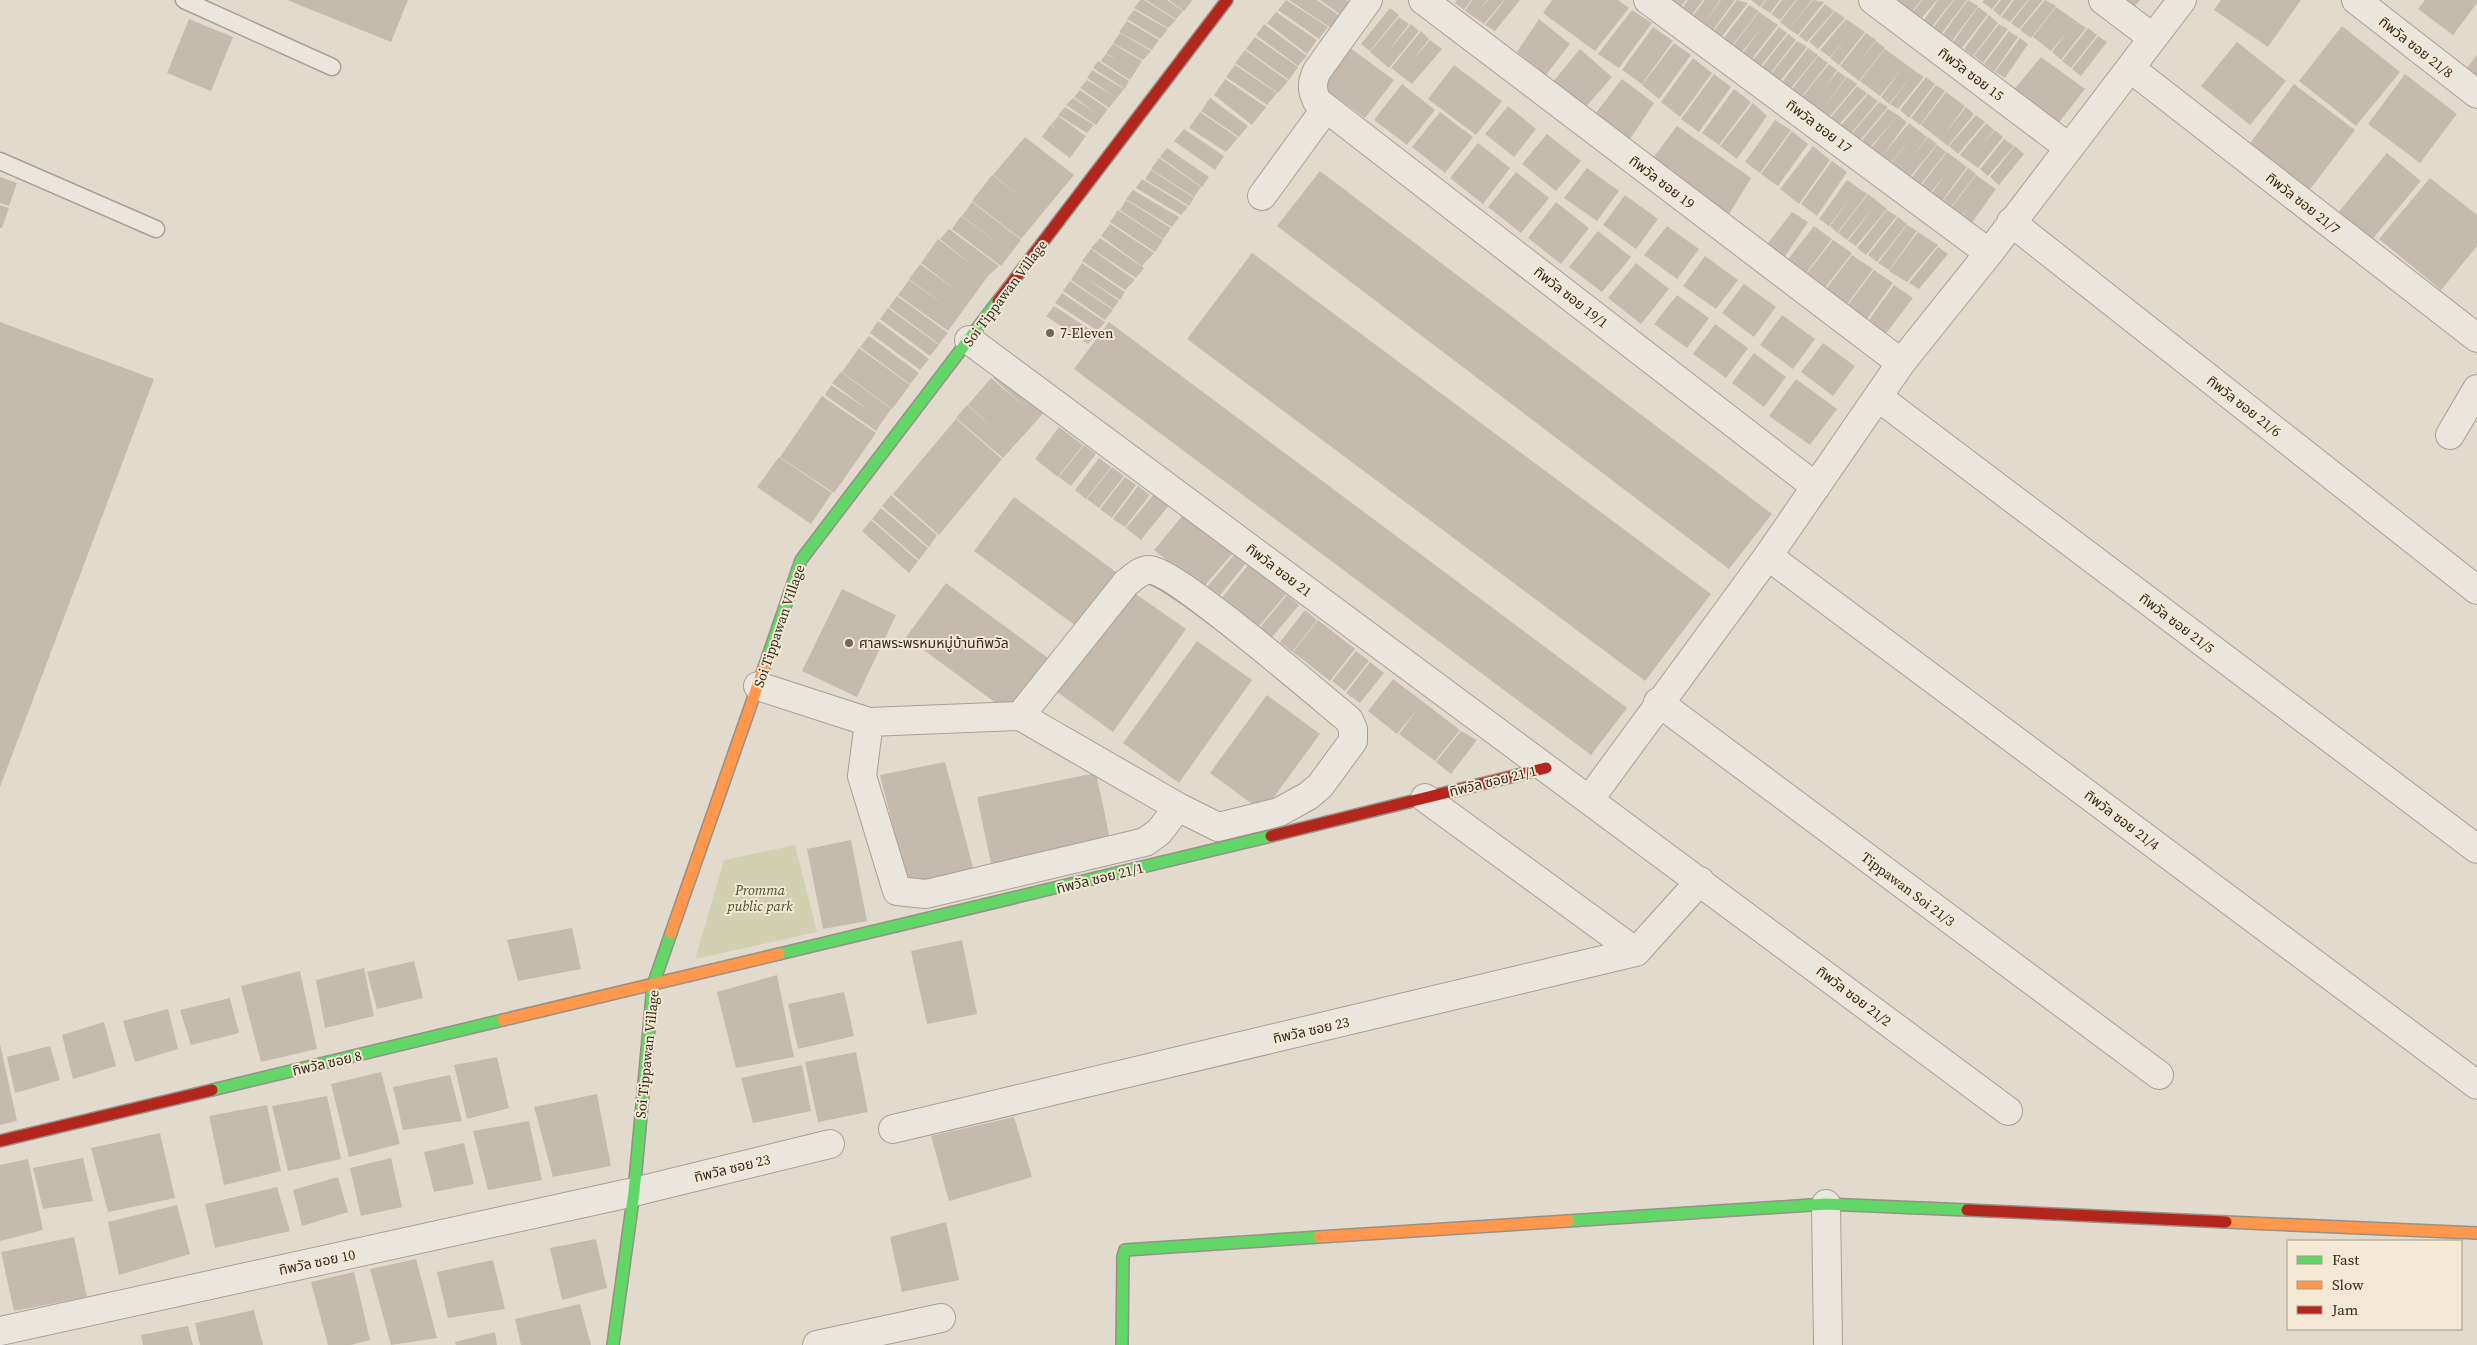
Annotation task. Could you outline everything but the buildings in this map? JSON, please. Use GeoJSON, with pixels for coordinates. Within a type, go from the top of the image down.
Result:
{"type":"FeatureCollection","features":[{"type":"Feature","properties":{"kind":"street","name":"Soi Tippawan Village"},"geometry":{"type":"LineString","coordinates":[[614,1345],[634,1192],[653,985],[801,560],[1227,0]]}},
{"type":"Feature","properties":{"kind":"street","name":"ทิพวัล ซอย 19/1"},"geometry":{"type":"LineString","coordinates":[[1368,0],[1317,71],[1312,82],[1313,94],[1317,101],[1816,487]]}},
{"type":"Feature","properties":{"kind":"street","name":"ทิพวัล ซอย 19"},"geometry":{"type":"LineString","coordinates":[[1423,0],[1901,363]]}},
{"type":"Feature","properties":{"kind":"street","name":"ทิพวัล ซอย 17"},"geometry":{"type":"LineString","coordinates":[[1648,0],[1989,253]]}},
{"type":"Feature","properties":{"kind":"street","name":"ทิพวัล ซอย 15"},"geometry":{"type":"LineString","coordinates":[[1873,0],[2068,147]]}},
{"type":"Feature","properties":{"kind":"street"},"geometry":{"type":"LineString","coordinates":[[2103,0],[2153,38]]}},
{"type":"Feature","properties":{"kind":"street"},"geometry":{"type":"LineString","coordinates":[[1589,800],[1658,702],[1768,556],[1901,363],[1989,253],[2182,0]]}},
{"type":"Feature","properties":{"kind":"street","name":"ทิพวัล ซอย 21/8"},"geometry":{"type":"LineString","coordinates":[[2356,0],[2477,94]]}},
{"type":"Feature","properties":{"kind":"street","name":"ทิพวัล ซอย 21/7"},"geometry":{"type":"LineString","coordinates":[[2130,68],[2477,338]]}},
{"type":"Feature","properties":{"kind":"street"},"geometry":{"type":"LineString","coordinates":[[1262,196],[1326,108]]}},
{"type":"Feature","properties":{"kind":"street","name":"ทิพวัล ซอย 21/6"},"geometry":{"type":"LineString","coordinates":[[2011,222],[2477,590]]}},
{"type":"Feature","properties":{"kind":"street","name":"ทิพวัล ซอย 21"},"geometry":{"type":"LineString","coordinates":[[970,340],[1589,800]]}},
{"type":"Feature","properties":{"kind":"street"},"geometry":{"type":"LineString","coordinates":[[2450,435],[2477,389]]}},
{"type":"Feature","properties":{"kind":"street","name":"ทิพวัล ซอย 21/5"},"geometry":{"type":"LineString","coordinates":[[1878,397],[2477,849]]}},
{"type":"Feature","properties":{"kind":"street","name":"ทิพวัล ซอย 21/4"},"geometry":{"type":"LineString","coordinates":[[1768,556],[2477,1085]]}},
{"type":"Feature","properties":{"kind":"street"},"geometry":{"type":"LineString","coordinates":[[758,686],[869,722],[1020,716],[1178,807],[1218,827],[1279,812],[1295,804],[1320,786],[1353,741],[1353,729],[1349,720],[1240,630],[1165,575],[1150,570],[1138,573],[1126,583],[1020,716]]}},
{"type":"Feature","properties":{"kind":"street","name":"Tippawan Soi 21/3"},"geometry":{"type":"LineString","coordinates":[[1658,702],[2159,1075]]}},
{"type":"Feature","properties":{"kind":"street"},"geometry":{"type":"LineString","coordinates":[[869,722],[862,776],[897,891],[926,894],[1145,842],[1160,832],[1178,807]]}},
{"type":"Feature","properties":{"kind":"street","name":"ทิพวัล ซอย 21/1"},"geometry":{"type":"LineString","coordinates":[[653,985],[1546,768]]}},
{"type":"Feature","properties":{"kind":"street"},"geometry":{"type":"LineString","coordinates":[[1424,798],[1636,952],[1700,881]]}},
{"type":"Feature","properties":{"kind":"street","name":"ทิพวัล ซอย 21/2"},"geometry":{"type":"LineString","coordinates":[[1589,800],[2008,1111]]}},
{"type":"Feature","properties":{"kind":"street","name":"ทิพวัล ซอย 23"},"geometry":{"type":"LineString","coordinates":[[894,1129],[1636,952]]}},
{"type":"Feature","properties":{"kind":"street","name":"ทิพวัล ซอย 8"},"geometry":{"type":"LineString","coordinates":[[0,1141],[653,985]]}},
{"type":"Feature","properties":{"kind":"street","name":"ทิพวัล ซอย 23"},"geometry":{"type":"LineString","coordinates":[[634,1192],[830,1144]]}},
{"type":"Feature","properties":{"kind":"street","name":"ทิพวัล ซอย 10"},"geometry":{"type":"LineString","coordinates":[[0,1331],[634,1192]]}},
{"type":"Feature","properties":{"kind":"street"},"geometry":{"type":"LineString","coordinates":[[1826,1204],[1828,1345]]}},
{"type":"Feature","properties":{"kind":"street"},"geometry":{"type":"LineString","coordinates":[[1122,1345],[1123,1257],[1125,1250],[1129,1248],[1826,1204],[2477,1233]]}},
{"type":"Feature","properties":{"kind":"street"},"geometry":{"type":"LineString","coordinates":[[817,1345],[941,1318]]}},
{"type":"Feature","properties":{"kind":"lane"},"geometry":{"type":"LineString","coordinates":[[184,0],[332,67]]}},
{"type":"Feature","properties":{"kind":"lane"},"geometry":{"type":"LineString","coordinates":[[0,161],[156,229]]}},
{"type":"Feature","properties":{"kind":"green space","name":"Promma public park"},"geometry":{"type":"Polygon","coordinates":[[[795,845],[817,932],[695,959],[724,860],[795,845]]]}},
{"type":"Feature","properties":{"kind":"traffic: fast"},"geometry":{"type":"LineString","coordinates":[[768,656],[801,560],[998,301]]}},
{"type":"Feature","properties":{"kind":"traffic: fast"},"geometry":{"type":"LineString","coordinates":[[779,954],[1271,836]]}},
{"type":"Feature","properties":{"kind":"traffic: fast"},"geometry":{"type":"LineString","coordinates":[[613,1345],[634,1192],[653,985],[671,933]]}},
{"type":"Feature","properties":{"kind":"traffic: fast"},"geometry":{"type":"LineString","coordinates":[[212,1090],[503,1020]]}},
{"type":"Feature","properties":{"kind":"traffic: fast"},"geometry":{"type":"LineString","coordinates":[[1568,1221],[1826,1204],[1967,1210]]}},
{"type":"Feature","properties":{"kind":"traffic: fast"},"geometry":{"type":"LineString","coordinates":[[1122,1345],[1123,1257],[1125,1250],[1319,1237]]}},
{"type":"Feature","properties":{"kind":"traffic: slow"},"geometry":{"type":"LineString","coordinates":[[671,933],[768,656]]}},
{"type":"Feature","properties":{"kind":"traffic: slow"},"geometry":{"type":"LineString","coordinates":[[503,1020],[779,954]]}},
{"type":"Feature","properties":{"kind":"traffic: slow"},"geometry":{"type":"LineString","coordinates":[[1319,1237],[1568,1221]]}},
{"type":"Feature","properties":{"kind":"traffic: slow"},"geometry":{"type":"LineString","coordinates":[[2226,1222],[2477,1233]]}},
{"type":"Feature","properties":{"kind":"traffic: jam"},"geometry":{"type":"LineString","coordinates":[[998,301],[1227,0]]}},
{"type":"Feature","properties":{"kind":"traffic: jam"},"geometry":{"type":"LineString","coordinates":[[1271,836],[1546,768]]}},
{"type":"Feature","properties":{"kind":"traffic: jam"},"geometry":{"type":"LineString","coordinates":[[0,1141],[212,1090]]}},
{"type":"Feature","properties":{"kind":"traffic: jam"},"geometry":{"type":"LineString","coordinates":[[1967,1210],[2226,1222]]}},
{"type":"Feature","properties":{"kind":"place","name":"7-Eleven"},"geometry":{"type":"Point","coordinates":[1050,333]}},
{"type":"Feature","properties":{"kind":"place","name":"ศาลพระพรหมหมู่บ้านทิพวัล"},"geometry":{"type":"Point","coordinates":[849,643]}}]}
